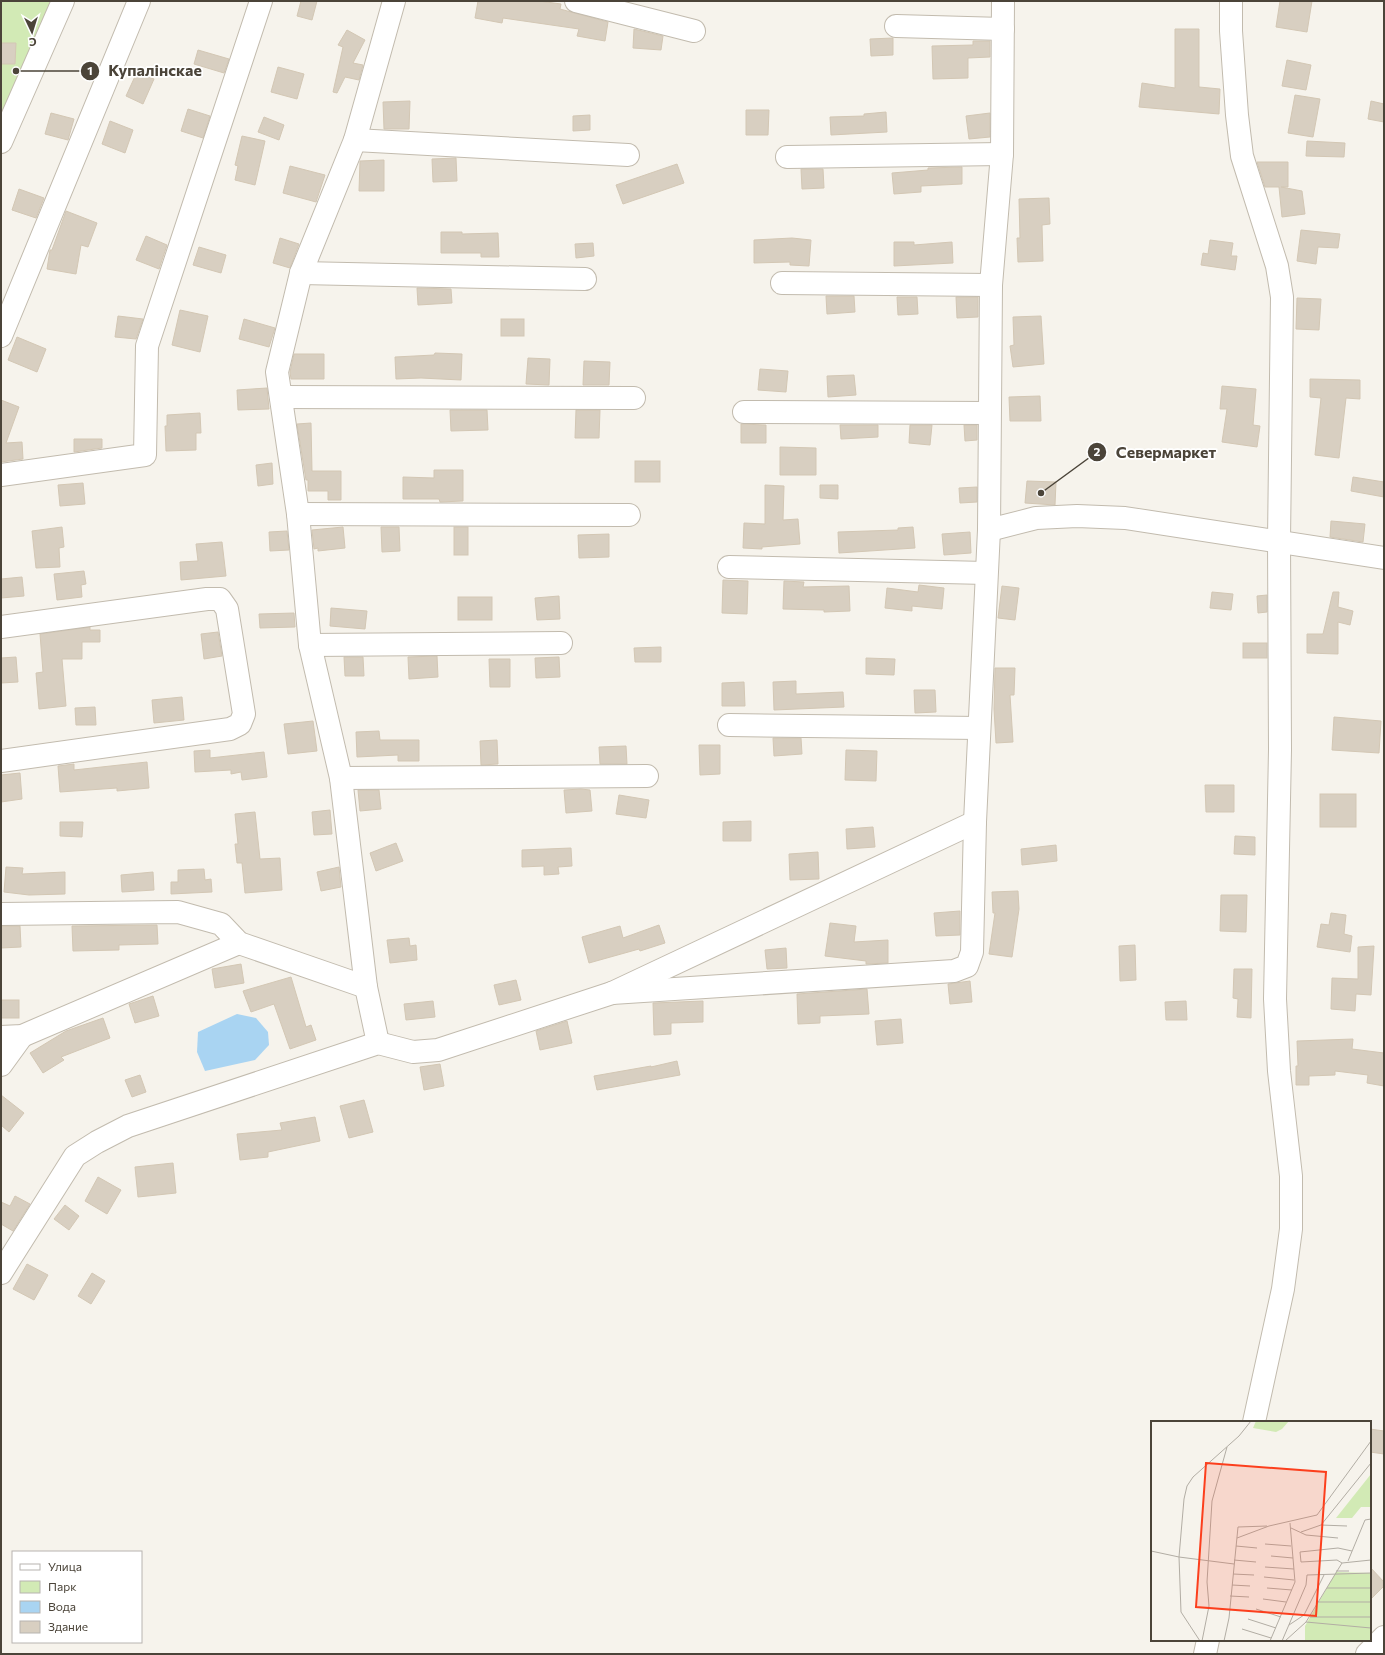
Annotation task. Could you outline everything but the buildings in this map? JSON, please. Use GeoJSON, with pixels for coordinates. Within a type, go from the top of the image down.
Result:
{"type":"FeatureCollection","features":[{"type":"Feature","properties":{"kind":"street"},"geometry":{"type":"LineString","coordinates":[[1,142],[63,1]]}},
{"type":"Feature","properties":{"kind":"street"},"geometry":{"type":"LineString","coordinates":[[1,336],[139,1]]}},
{"type":"Feature","properties":{"kind":"street"},"geometry":{"type":"LineString","coordinates":[[1,475],[145,455],[147,346],[261,1]]}},
{"type":"Feature","properties":{"kind":"street"},"geometry":{"type":"LineString","coordinates":[[378,1043],[366,987],[341,778],[310,646],[298,514],[280,397],[278,372],[301,273],[355,140],[394,1]]}},
{"type":"Feature","properties":{"kind":"street"},"geometry":{"type":"LineString","coordinates":[[576,1],[694,31]]}},
{"type":"Feature","properties":{"kind":"street"},"geometry":{"type":"LineString","coordinates":[[612,993],[954,971],[967,966],[972,952],[975,822],[989,530],[991,285],[1002,154],[1003,1]]}},
{"type":"Feature","properties":{"kind":"street"},"geometry":{"type":"LineString","coordinates":[[1231,1],[1231,38],[1242,156],[1277,266],[1282,297],[1279,540],[1280,750],[1275,1000],[1279,1071],[1291,1176],[1291,1229],[1283,1289],[1254,1421]]}},
{"type":"Feature","properties":{"kind":"street"},"geometry":{"type":"LineString","coordinates":[[896,26],[1004,29]]}},
{"type":"Feature","properties":{"kind":"street"},"geometry":{"type":"LineString","coordinates":[[355,140],[628,155]]}},
{"type":"Feature","properties":{"kind":"street"},"geometry":{"type":"LineString","coordinates":[[787,157],[1002,154]]}},
{"type":"Feature","properties":{"kind":"street"},"geometry":{"type":"LineString","coordinates":[[301,273],[585,279]]}},
{"type":"Feature","properties":{"kind":"street"},"geometry":{"type":"LineString","coordinates":[[782,282],[991,285]]}},
{"type":"Feature","properties":{"kind":"street"},"geometry":{"type":"LineString","coordinates":[[280,397],[634,398]]}},
{"type":"Feature","properties":{"kind":"street"},"geometry":{"type":"LineString","coordinates":[[744,412],[989,413]]}},
{"type":"Feature","properties":{"kind":"street"},"geometry":{"type":"LineString","coordinates":[[298,514],[629,515]]}},
{"type":"Feature","properties":{"kind":"street"},"geometry":{"type":"LineString","coordinates":[[989,530],[1036,518],[1077,516],[1125,518],[1279,540],[1384,558]]}},
{"type":"Feature","properties":{"kind":"street"},"geometry":{"type":"LineString","coordinates":[[729,567],[986,573]]}},
{"type":"Feature","properties":{"kind":"street"},"geometry":{"type":"LineString","coordinates":[[1,627],[207,599],[220,600],[227,609],[244,714],[240,724],[230,729],[1,761]]}},
{"type":"Feature","properties":{"kind":"street"},"geometry":{"type":"LineString","coordinates":[[310,646],[561,643]]}},
{"type":"Feature","properties":{"kind":"street"},"geometry":{"type":"LineString","coordinates":[[729,724],[979,728]]}},
{"type":"Feature","properties":{"kind":"street"},"geometry":{"type":"LineString","coordinates":[[341,778],[647,776]]}},
{"type":"Feature","properties":{"kind":"street"},"geometry":{"type":"LineString","coordinates":[[1,1273],[75,1156],[97,1142],[128,1126],[378,1043],[413,1052],[438,1050],[612,993],[975,822]]}},
{"type":"Feature","properties":{"kind":"street"},"geometry":{"type":"LineString","coordinates":[[1,914],[178,912],[221,924],[239,943],[366,987]]}},
{"type":"Feature","properties":{"kind":"street"},"geometry":{"type":"LineString","coordinates":[[1,1065],[12,1037],[239,943]]}},
{"type":"Feature","properties":{"kind":"street"},"geometry":{"type":"LineString","coordinates":[[1367,1654],[1384,1637]]}},
{"type":"Feature","properties":{"kind":"street"},"geometry":{"type":"LineString","coordinates":[[1205,1654],[1208,1641]]}},
{"type":"Feature","properties":{"kind":"green space"},"geometry":{"type":"Polygon","coordinates":[[[1,1],[63,1],[1,142],[1,1]]]}},
{"type":"Feature","properties":{"kind":"water"},"geometry":{"type":"Polygon","coordinates":[[[237,1014],[256,1018],[268,1032],[269,1045],[255,1060],[205,1071],[197,1052],[198,1032],[237,1014]]]}},
{"type":"Feature","properties":{"kind":"place","name":"Купалінскае"},"geometry":{"type":"Point","coordinates":[16,71]}},
{"type":"Feature","properties":{"kind":"place","name":"Севермаркет"},"geometry":{"type":"Point","coordinates":[1041,493]}}]}
